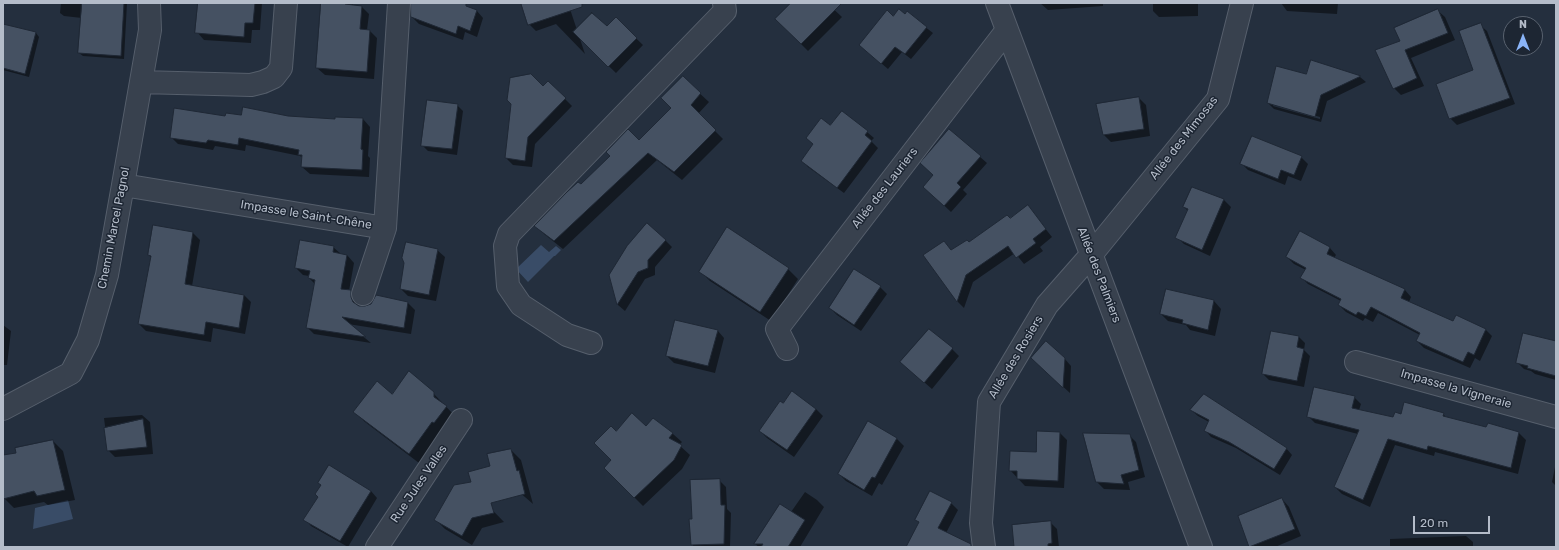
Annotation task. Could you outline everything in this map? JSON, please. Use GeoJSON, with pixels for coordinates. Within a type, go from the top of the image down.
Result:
{"type":"FeatureCollection","features":[{"type":"Feature","properties":{"kind":"street","name":"Chemin Marcel Pagnol"},"geometry":{"type":"LineString","coordinates":[[3,409],[71,373],[88,340],[105,282],[123,185],[150,30],[149,3]]}},
{"type":"Feature","properties":{"kind":"street"},"geometry":{"type":"LineString","coordinates":[[141,82],[251,85],[274,77],[281,68],[286,3]]}},
{"type":"Feature","properties":{"kind":"street","name":"Impasse le Saint-Chêne"},"geometry":{"type":"LineString","coordinates":[[123,185],[385,228],[399,3]]}},
{"type":"Feature","properties":{"kind":"street"},"geometry":{"type":"LineString","coordinates":[[591,344],[567,335],[521,305],[508,286],[505,246],[509,234],[725,11],[724,3]]}},
{"type":"Feature","properties":{"kind":"street","name":"Allée des Palmiers"},"geometry":{"type":"LineString","coordinates":[[997,3],[1201,547]]}},
{"type":"Feature","properties":{"kind":"street","name":"Allée des Mimosas"},"geometry":{"type":"LineString","coordinates":[[1091,255],[1218,99],[1242,3]]}},
{"type":"Feature","properties":{"kind":"street","name":"Allée des Lauriers"},"geometry":{"type":"LineString","coordinates":[[786,349],[777,329],[1007,30]]}},
{"type":"Feature","properties":{"kind":"street"},"geometry":{"type":"LineString","coordinates":[[363,294],[385,228]]}},
{"type":"Feature","properties":{"kind":"street","name":"Allée des Rosiers"},"geometry":{"type":"LineString","coordinates":[[984,547],[981,523],[989,402],[1047,305],[1091,255]]}},
{"type":"Feature","properties":{"kind":"street","name":"Impasse la Vigneraie"},"geometry":{"type":"LineString","coordinates":[[1356,362],[1556,417]]}},
{"type":"Feature","properties":{"kind":"street","name":"Rue Jules Valles"},"geometry":{"type":"LineString","coordinates":[[377,547],[461,420]]}},
{"type":"Feature","properties":{"kind":"water"},"geometry":{"type":"Polygon","coordinates":[[[541,245],[549,252],[556,246],[561,250],[528,282],[516,269],[541,245]]]}},
{"type":"Feature","properties":{"kind":"water"},"geometry":{"type":"Polygon","coordinates":[[[68,500],[73,519],[33,529],[35,508],[68,500]]]}},
{"type":"Feature","properties":{"kind":"building"},"geometry":{"type":"Polygon","coordinates":[[[82,3],[124,3],[121,56],[78,53],[82,3]]]}},
{"type":"Feature","properties":{"kind":"building"},"geometry":{"type":"Polygon","coordinates":[[[198,3],[255,3],[253,23],[245,23],[244,37],[195,33],[198,3]]]}},
{"type":"Feature","properties":{"kind":"building"},"geometry":{"type":"Polygon","coordinates":[[[321,3],[346,3],[345,4],[362,6],[360,29],[370,30],[367,72],[316,68],[321,3]]]}},
{"type":"Feature","properties":{"kind":"building"},"geometry":{"type":"Polygon","coordinates":[[[411,3],[466,3],[466,6],[477,10],[470,31],[458,26],[456,34],[411,17],[411,3]]]}},
{"type":"Feature","properties":{"kind":"building"},"geometry":{"type":"Polygon","coordinates":[[[521,3],[582,3],[582,7],[528,25],[521,3]]]}},
{"type":"Feature","properties":{"kind":"building"},"geometry":{"type":"Polygon","coordinates":[[[791,3],[842,3],[801,44],[775,19],[791,3]]]}},
{"type":"Feature","properties":{"kind":"building"},"geometry":{"type":"Polygon","coordinates":[[[899,9],[905,14],[907,11],[927,27],[905,54],[895,47],[881,64],[859,45],[887,10],[893,16],[899,9]]]}},
{"type":"Feature","properties":{"kind":"building"},"geometry":{"type":"Polygon","coordinates":[[[1438,9],[1448,33],[1405,50],[1417,78],[1393,89],[1375,50],[1400,41],[1394,28],[1438,9]]]}},
{"type":"Feature","properties":{"kind":"building"},"geometry":{"type":"Polygon","coordinates":[[[592,13],[607,26],[616,17],[637,38],[608,67],[573,32],[592,13]]]}},
{"type":"Feature","properties":{"kind":"building"},"geometry":{"type":"Polygon","coordinates":[[[1481,23],[1510,98],[1449,119],[1436,84],[1473,70],[1459,31],[1481,23]]]}},
{"type":"Feature","properties":{"kind":"building"},"geometry":{"type":"Polygon","coordinates":[[[3,24],[36,32],[25,74],[3,68],[3,24]]]}},
{"type":"Feature","properties":{"kind":"building"},"geometry":{"type":"Polygon","coordinates":[[[1311,60],[1361,76],[1321,95],[1315,117],[1267,103],[1276,66],[1306,74],[1311,60]]]}},
{"type":"Feature","properties":{"kind":"building"},"geometry":{"type":"Polygon","coordinates":[[[531,74],[543,86],[548,81],[566,98],[528,137],[525,161],[505,158],[511,104],[507,100],[510,78],[531,74]]]}},
{"type":"Feature","properties":{"kind":"building"},"geometry":{"type":"Polygon","coordinates":[[[683,76],[701,93],[691,105],[716,130],[674,172],[648,153],[554,241],[534,226],[567,192],[578,182],[581,184],[610,156],[606,152],[628,129],[639,140],[671,108],[661,98],[683,76]]]}},
{"type":"Feature","properties":{"kind":"building"},"geometry":{"type":"Polygon","coordinates":[[[1139,97],[1144,129],[1103,135],[1096,104],[1139,97]]]}},
{"type":"Feature","properties":{"kind":"building"},"geometry":{"type":"Polygon","coordinates":[[[427,100],[458,104],[452,149],[421,146],[427,100]]]}},
{"type":"Feature","properties":{"kind":"building"},"geometry":{"type":"Polygon","coordinates":[[[243,107],[288,116],[335,119],[335,117],[363,118],[361,149],[363,150],[362,170],[301,167],[302,155],[298,155],[299,150],[239,138],[238,145],[208,140],[206,143],[170,138],[174,108],[225,116],[226,113],[241,115],[243,107]]]}},
{"type":"Feature","properties":{"kind":"building"},"geometry":{"type":"Polygon","coordinates":[[[842,111],[868,131],[865,135],[872,141],[837,188],[801,161],[813,144],[806,138],[821,118],[830,125],[842,111]]]}},
{"type":"Feature","properties":{"kind":"building"},"geometry":{"type":"Polygon","coordinates":[[[949,129],[981,156],[957,183],[961,187],[944,206],[923,187],[933,175],[920,163],[949,129]]]}},
{"type":"Feature","properties":{"kind":"building"},"geometry":{"type":"Polygon","coordinates":[[[1252,136],[1302,156],[1294,175],[1281,170],[1278,179],[1240,164],[1252,136]]]}},
{"type":"Feature","properties":{"kind":"building"},"geometry":{"type":"Polygon","coordinates":[[[1192,187],[1224,199],[1202,250],[1175,238],[1188,209],[1183,207],[1192,187]]]}},
{"type":"Feature","properties":{"kind":"building"},"geometry":{"type":"Polygon","coordinates":[[[1028,205],[1046,229],[1033,239],[1036,243],[1016,258],[1008,246],[966,275],[957,302],[923,255],[944,241],[951,250],[967,240],[969,242],[1007,215],[1010,218],[1028,205]]]}},
{"type":"Feature","properties":{"kind":"building"},"geometry":{"type":"Polygon","coordinates":[[[647,223],[666,240],[648,260],[648,268],[638,272],[617,305],[609,275],[627,246],[647,223]]]}},
{"type":"Feature","properties":{"kind":"building"},"geometry":{"type":"Polygon","coordinates":[[[153,225],[193,232],[185,284],[244,295],[239,328],[206,322],[204,335],[138,324],[151,256],[148,255],[153,225]]]}},
{"type":"Feature","properties":{"kind":"building"},"geometry":{"type":"Polygon","coordinates":[[[727,227],[789,268],[760,312],[699,272],[727,227]]]}},
{"type":"Feature","properties":{"kind":"building"},"geometry":{"type":"Polygon","coordinates":[[[1300,231],[1330,247],[1327,254],[1405,289],[1401,298],[1453,321],[1456,315],[1486,329],[1474,355],[1468,352],[1463,362],[1416,341],[1420,333],[1371,307],[1366,316],[1358,312],[1356,315],[1338,305],[1341,299],[1300,278],[1306,268],[1286,257],[1300,231]]]}},
{"type":"Feature","properties":{"kind":"building"},"geometry":{"type":"Polygon","coordinates":[[[300,240],[334,246],[333,252],[347,255],[341,289],[351,290],[353,302],[359,306],[371,304],[376,295],[408,302],[404,328],[342,317],[366,337],[306,328],[315,280],[308,278],[310,271],[295,268],[300,240]]]}},
{"type":"Feature","properties":{"kind":"building"},"geometry":{"type":"Polygon","coordinates":[[[406,242],[438,249],[429,295],[400,289],[404,263],[402,258],[406,242]]]}},
{"type":"Feature","properties":{"kind":"building"},"geometry":{"type":"Polygon","coordinates":[[[854,269],[881,286],[854,325],[829,308],[854,269]]]}},
{"type":"Feature","properties":{"kind":"building"},"geometry":{"type":"Polygon","coordinates":[[[1166,289],[1214,300],[1208,330],[1182,323],[1183,320],[1160,314],[1166,289]]]}},
{"type":"Feature","properties":{"kind":"building"},"geometry":{"type":"Polygon","coordinates":[[[675,320],[718,330],[708,366],[666,356],[675,320]]]}},
{"type":"Feature","properties":{"kind":"building"},"geometry":{"type":"Polygon","coordinates":[[[929,329],[953,348],[924,383],[900,362],[929,329]]]}},
{"type":"Feature","properties":{"kind":"building"},"geometry":{"type":"Polygon","coordinates":[[[1271,331],[1299,336],[1297,347],[1304,349],[1297,381],[1262,374],[1271,331]]]}},
{"type":"Feature","properties":{"kind":"building"},"geometry":{"type":"Polygon","coordinates":[[[1523,333],[1556,341],[1556,376],[1527,368],[1528,366],[1516,363],[1523,333]]]}},
{"type":"Feature","properties":{"kind":"building"},"geometry":{"type":"Polygon","coordinates":[[[1046,341],[1065,358],[1063,388],[1031,358],[1046,341]]]}},
{"type":"Feature","properties":{"kind":"building"},"geometry":{"type":"Polygon","coordinates":[[[409,371],[434,392],[434,397],[447,406],[434,423],[432,422],[409,454],[353,412],[377,381],[392,394],[409,371]]]}},
{"type":"Feature","properties":{"kind":"building"},"geometry":{"type":"Polygon","coordinates":[[[1314,387],[1355,396],[1352,408],[1393,417],[1395,412],[1401,414],[1404,402],[1444,413],[1443,416],[1486,427],[1488,423],[1519,432],[1511,468],[1428,446],[1427,450],[1388,439],[1363,500],[1334,487],[1359,430],[1307,417],[1314,387]]]}},
{"type":"Feature","properties":{"kind":"building"},"geometry":{"type":"Polygon","coordinates":[[[792,391],[816,409],[787,450],[759,431],[780,401],[783,403],[792,391]]]}},
{"type":"Feature","properties":{"kind":"building"},"geometry":{"type":"Polygon","coordinates":[[[1204,394],[1287,448],[1274,469],[1229,442],[1204,431],[1209,420],[1190,410],[1204,394]]]}},
{"type":"Feature","properties":{"kind":"building"},"geometry":{"type":"Polygon","coordinates":[[[632,413],[646,426],[653,418],[673,433],[669,438],[682,445],[674,460],[634,498],[604,468],[611,460],[594,443],[611,426],[616,431],[632,413]]]}},
{"type":"Feature","properties":{"kind":"building"},"geometry":{"type":"Polygon","coordinates":[[[143,419],[147,447],[107,451],[104,428],[143,419]]]}},
{"type":"Feature","properties":{"kind":"building"},"geometry":{"type":"Polygon","coordinates":[[[868,421],[897,438],[875,478],[872,477],[864,490],[838,474],[868,421]]]}},
{"type":"Feature","properties":{"kind":"building"},"geometry":{"type":"Polygon","coordinates":[[[1037,431],[1060,432],[1058,481],[1017,479],[1017,471],[1009,471],[1010,451],[1036,452],[1037,431]]]}},
{"type":"Feature","properties":{"kind":"building"},"geometry":{"type":"Polygon","coordinates":[[[1083,433],[1130,434],[1139,470],[1121,475],[1124,484],[1096,482],[1083,433]]]}},
{"type":"Feature","properties":{"kind":"building"},"geometry":{"type":"Polygon","coordinates":[[[53,440],[65,490],[37,496],[34,491],[3,499],[3,455],[16,453],[15,448],[53,440]]]}},
{"type":"Feature","properties":{"kind":"building"},"geometry":{"type":"Polygon","coordinates":[[[511,449],[517,471],[519,470],[525,494],[491,503],[494,513],[472,518],[462,536],[434,520],[454,485],[471,482],[468,472],[490,466],[487,454],[511,449]]]}},
{"type":"Feature","properties":{"kind":"building"},"geometry":{"type":"Polygon","coordinates":[[[329,465],[371,491],[340,541],[303,520],[318,497],[315,494],[321,485],[318,483],[329,465]]]}},
{"type":"Feature","properties":{"kind":"building"},"geometry":{"type":"Polygon","coordinates":[[[720,479],[721,505],[725,505],[724,544],[691,545],[689,519],[692,519],[690,480],[720,479]]]}},
{"type":"Feature","properties":{"kind":"building"},"geometry":{"type":"Polygon","coordinates":[[[930,491],[952,502],[938,528],[971,544],[971,547],[906,547],[919,522],[915,520],[930,491]]]}},
{"type":"Feature","properties":{"kind":"building"},"geometry":{"type":"Polygon","coordinates":[[[1282,498],[1295,529],[1249,547],[1238,516],[1282,498]]]}},
{"type":"Feature","properties":{"kind":"building"},"geometry":{"type":"Polygon","coordinates":[[[780,504],[805,520],[788,547],[761,547],[763,544],[754,544],[780,504]]]}},
{"type":"Feature","properties":{"kind":"building"},"geometry":{"type":"Polygon","coordinates":[[[1051,521],[1052,543],[1048,544],[1048,547],[1014,547],[1012,525],[1051,521]]]}}]}
